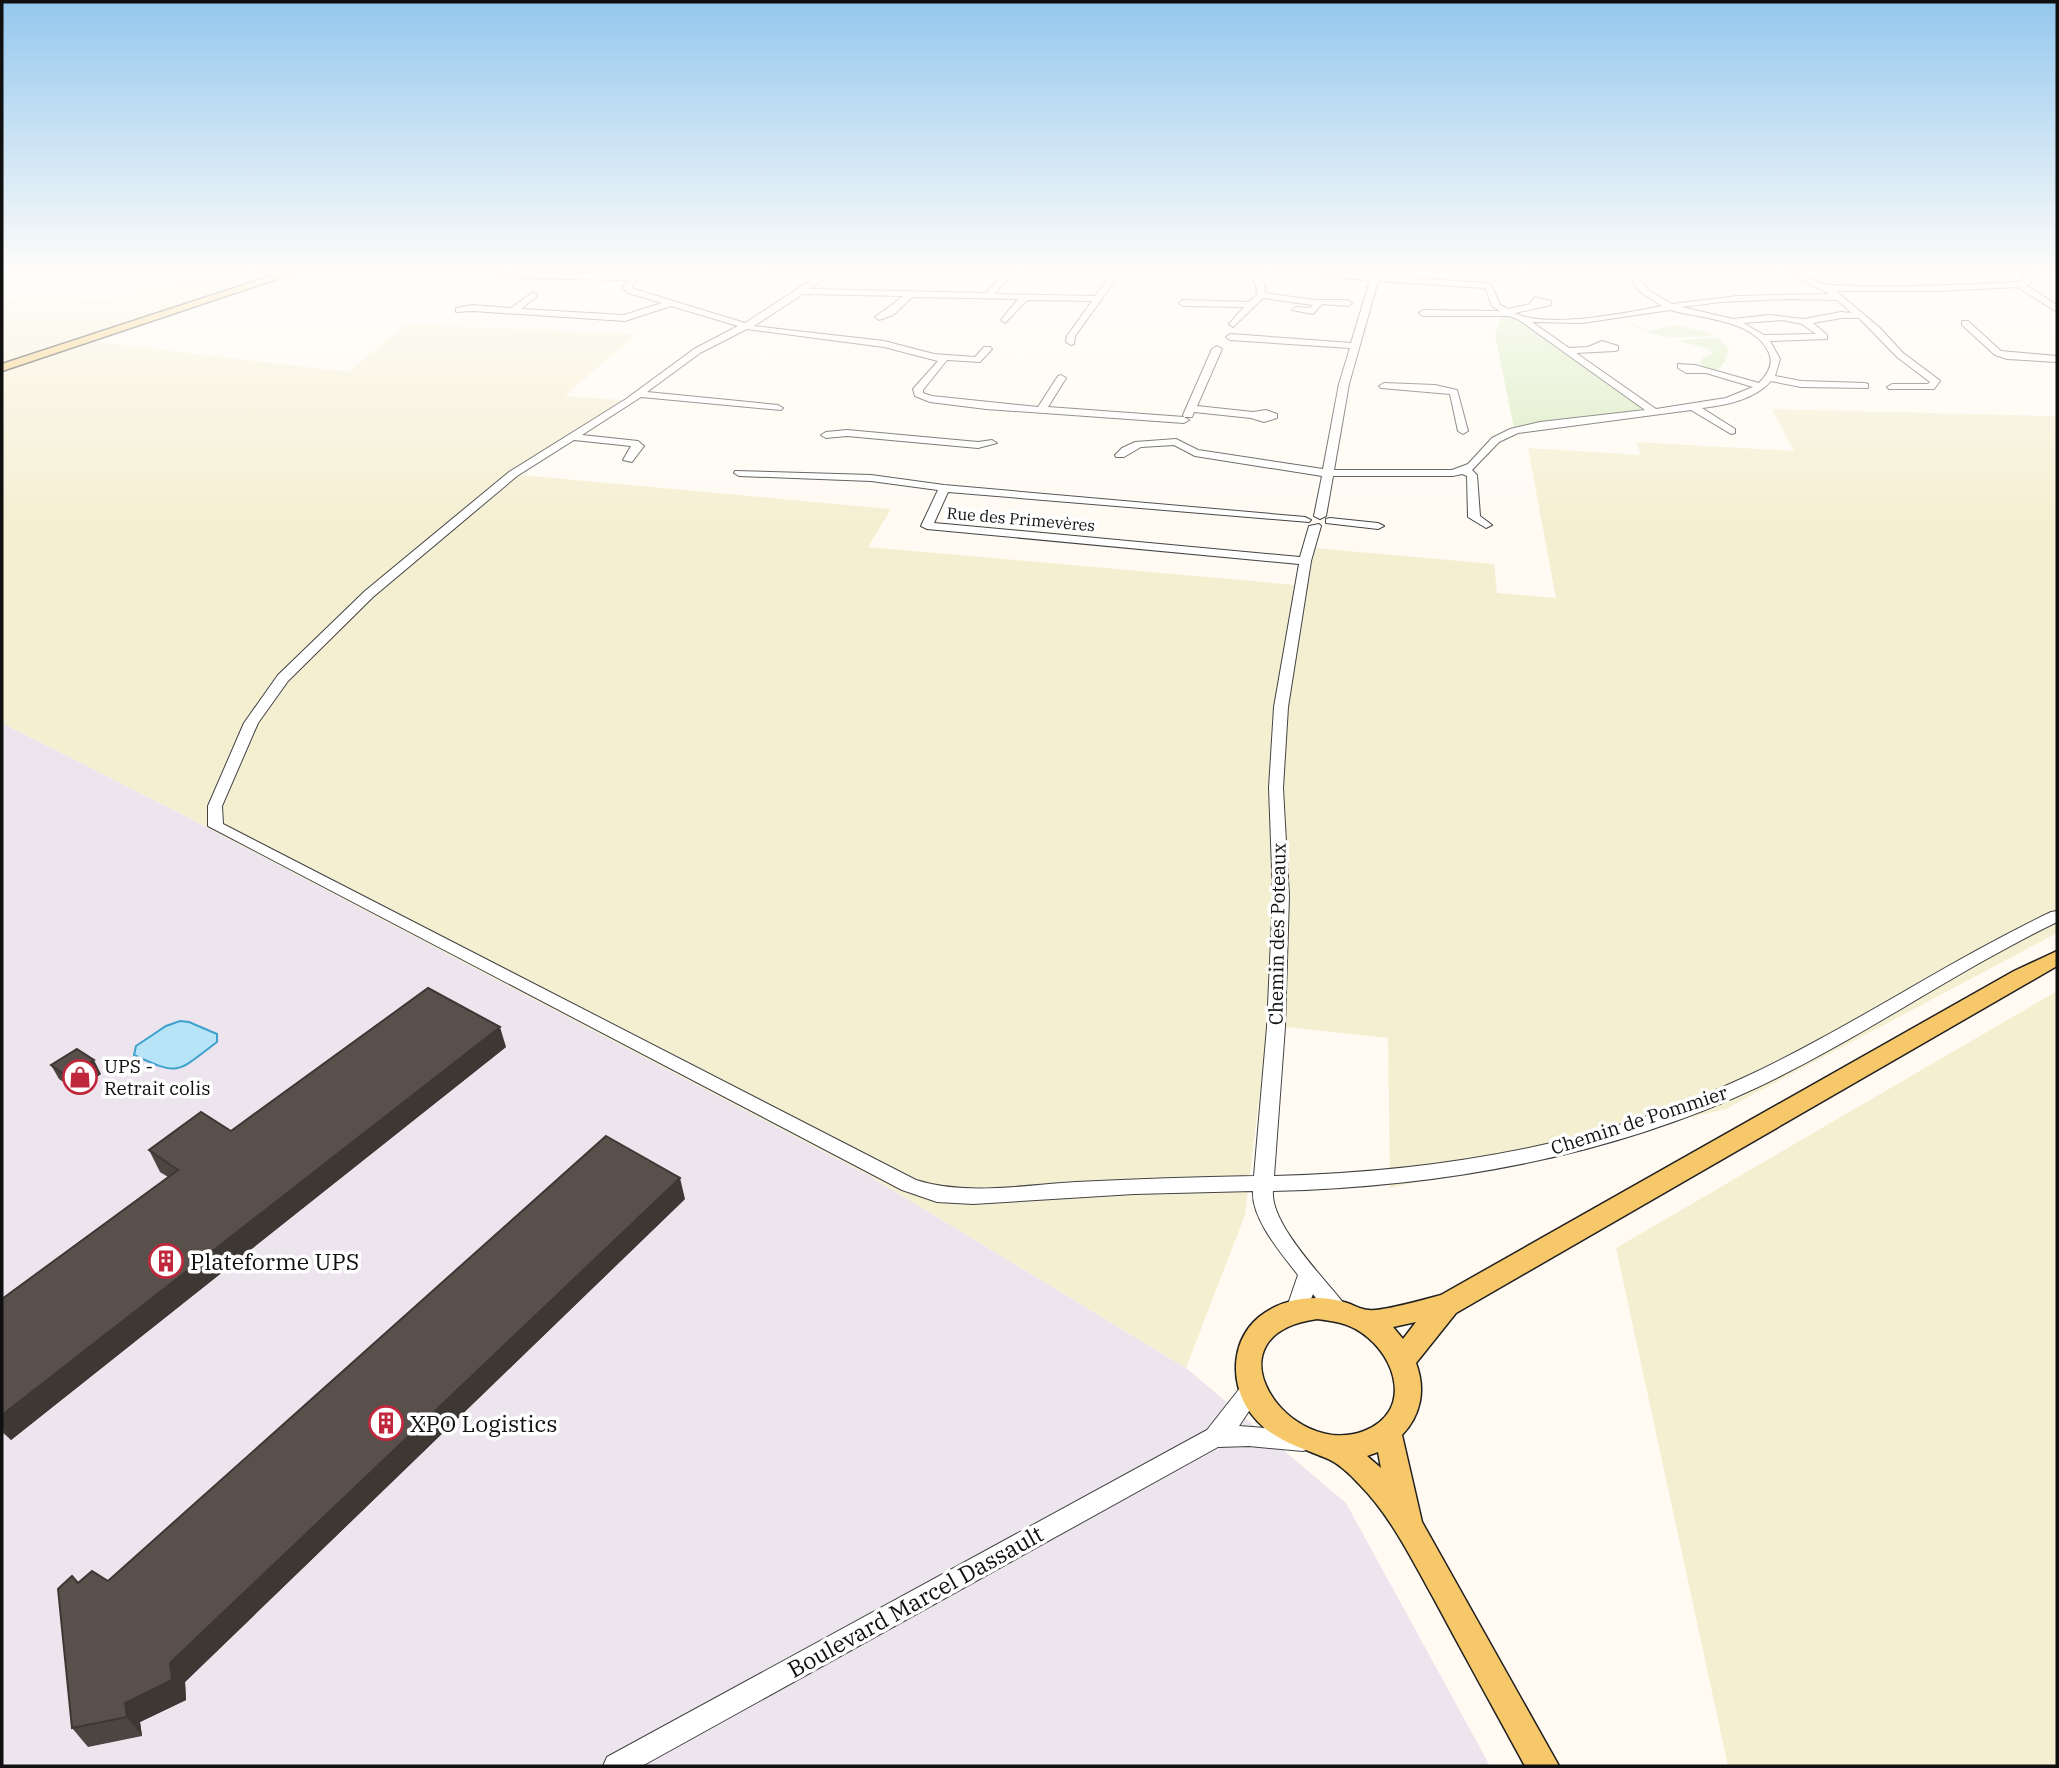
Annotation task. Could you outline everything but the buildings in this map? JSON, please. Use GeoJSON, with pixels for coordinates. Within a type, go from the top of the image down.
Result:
{"type":"FeatureCollection","features":[{"type":"Feature","properties":{"kind":"main road"},"geometry":{"type":"LineString","coordinates":[[2,368],[37,357]]}},
{"type":"Feature","properties":{"kind":"main road"},"geometry":{"type":"LineString","coordinates":[[1366,1322],[1447,1305],[2021,976],[2057,958]]}},
{"type":"Feature","properties":{"kind":"main road"},"geometry":{"type":"LineString","coordinates":[[1403,1361],[1420,1335],[1447,1305]]}},
{"type":"Feature","properties":{"kind":"main road"},"geometry":{"type":"LineString","coordinates":[[1322,1444],[1363,1444],[1387,1432],[1400,1418],[1408,1400],[1409,1381],[1403,1361],[1382,1333],[1366,1322],[1338,1311],[1317,1308],[1297,1310],[1277,1318],[1261,1331],[1251,1349],[1248,1369],[1252,1390],[1264,1411],[1284,1429],[1322,1444],[1370,1475],[1410,1528],[1543,1766]]}},
{"type":"Feature","properties":{"kind":"main road"},"geometry":{"type":"LineString","coordinates":[[1387,1432],[1410,1528]]}},
{"type":"Feature","properties":{"kind":"street"},"geometry":{"type":"LineString","coordinates":[[572,437],[691,357]]}},
{"type":"Feature","properties":{"kind":"street"},"geometry":{"type":"LineString","coordinates":[[938,357],[943,359],[942,363],[918,389],[918,394],[922,397],[986,406],[1184,420]]}},
{"type":"Feature","properties":{"kind":"street"},"geometry":{"type":"LineString","coordinates":[[942,357],[977,360],[980,357]]}},
{"type":"Feature","properties":{"kind":"street"},"geometry":{"type":"LineString","coordinates":[[1177,442],[1177,435],[1192,409],[1214,357]]}},
{"type":"Feature","properties":{"kind":"street","name":"Chemin des Poteaux"},"geometry":{"type":"LineString","coordinates":[[1338,1311],[1266,1214],[1262,1201],[1276,1027],[1282,896],[1276,788],[1280,721],[1305,561],[1318,521],[1352,357]]}},
{"type":"Feature","properties":{"kind":"street"},"geometry":{"type":"LineString","coordinates":[[1575,357],[1654,412]]}},
{"type":"Feature","properties":{"kind":"street"},"geometry":{"type":"LineString","coordinates":[[1120,455],[1127,449],[1142,444],[1177,442],[1195,453],[1326,473],[1453,473],[1471,467],[1490,443],[1506,434],[1535,427],[1693,407],[1741,397],[1769,379],[1775,370],[1775,357]]}},
{"type":"Feature","properties":{"kind":"street"},"geometry":{"type":"LineString","coordinates":[[1892,387],[1931,387],[1935,381],[1902,357]]}},
{"type":"Feature","properties":{"kind":"street"},"geometry":{"type":"LineString","coordinates":[[2015,357],[2057,359]]}},
{"type":"Feature","properties":{"kind":"street"},"geometry":{"type":"LineString","coordinates":[[1704,371],[1760,386]]}},
{"type":"Feature","properties":{"kind":"street"},"geometry":{"type":"LineString","coordinates":[[1041,410],[1061,378]]}},
{"type":"Feature","properties":{"kind":"street"},"geometry":{"type":"LineString","coordinates":[[1769,379],[1801,384],[1865,386]]}},
{"type":"Feature","properties":{"kind":"street"},"geometry":{"type":"LineString","coordinates":[[1384,386],[1435,388],[1454,392],[1463,430]]}},
{"type":"Feature","properties":{"kind":"street"},"geometry":{"type":"LineString","coordinates":[[639,394],[778,408]]}},
{"type":"Feature","properties":{"kind":"street"},"geometry":{"type":"LineString","coordinates":[[1693,407],[1731,431]]}},
{"type":"Feature","properties":{"kind":"street"},"geometry":{"type":"LineString","coordinates":[[1192,409],[1253,415]]}},
{"type":"Feature","properties":{"kind":"street"},"geometry":{"type":"LineString","coordinates":[[826,435],[847,433],[978,446],[992,443]]}},
{"type":"Feature","properties":{"kind":"street"},"geometry":{"type":"LineString","coordinates":[[572,437],[634,443],[639,446],[628,460]]}},
{"type":"Feature","properties":{"kind":"street","name":"Chemin de Pommier"},"geometry":{"type":"LineString","coordinates":[[572,437],[513,474],[369,594],[283,678],[251,723],[232,764],[215,806],[216,826],[909,1185],[937,1194],[973,1196],[1264,1183],[1389,1176],[1469,1166],[1549,1150],[1703,1103],[1789,1064],[2021,932],[2057,916]]}},
{"type":"Feature","properties":{"kind":"street"},"geometry":{"type":"LineString","coordinates":[[1464,470],[1472,475],[1474,517],[1486,525]]}},
{"type":"Feature","properties":{"kind":"street"},"geometry":{"type":"LineString","coordinates":[[739,473],[872,478],[944,488]]}},
{"type":"Feature","properties":{"kind":"street","name":"Rue des Primevères"},"geometry":{"type":"LineString","coordinates":[[1305,561],[927,526],[944,488],[1378,526]]}},
{"type":"Feature","properties":{"kind":"street"},"geometry":{"type":"LineString","coordinates":[[1297,1310],[1309,1273]]}},
{"type":"Feature","properties":{"kind":"street","name":"Boulevard Marcel Dassault"},"geometry":{"type":"LineString","coordinates":[[616,1766],[1214,1437],[1252,1390]]}},
{"type":"Feature","properties":{"kind":"street","name":"Boulevard Marcel Dassault"},"geometry":{"type":"LineString","coordinates":[[1214,1437],[1249,1436],[1322,1444]]}},
{"type":"Feature","properties":{"kind":"shaded area"},"geometry":{"type":"Polygon","coordinates":[[[2,357],[217,357],[348,372],[367,357],[610,357],[565,396],[622,400],[509,474],[891,509],[868,547],[1308,586],[1314,548],[1494,564],[1497,593],[1556,598],[1528,448],[1641,455],[1636,442],[1794,451],[1772,409],[2057,416],[2057,933],[1726,1109],[1390,1188],[1388,1038],[1268,1025],[1245,1215],[1186,1368],[868,1175],[174,810],[2,723],[2,357]]]}},
{"type":"Feature","properties":{"kind":"shaded area"},"geometry":{"type":"Polygon","coordinates":[[[2,723],[174,810],[868,1175],[1186,1368],[1346,1503],[1490,1766],[2,1766],[2,723]]]}},
{"type":"Feature","properties":{"kind":"shaded area"},"geometry":{"type":"Polygon","coordinates":[[[2057,991],[2057,1766],[1728,1766],[1616,1248],[2057,991]]]}},
{"type":"Feature","properties":{"kind":"green space"},"geometry":{"type":"Polygon","coordinates":[[[1499,357],[1568,357],[1641,407],[1639,412],[1514,428],[1499,357]]]}},
{"type":"Feature","properties":{"kind":"green space"},"geometry":{"type":"Polygon","coordinates":[[[1705,357],[1727,357],[1716,372],[1707,371],[1699,363],[1705,357]]]}},
{"type":"Feature","properties":{"kind":"water"},"geometry":{"type":"Polygon","coordinates":[[[180,1021],[217,1034],[217,1042],[194,1060],[178,1068],[161,1066],[134,1055],[136,1046],[166,1026],[180,1021]]]}},
{"type":"Feature","properties":{"kind":"place","name":"UPS - Retrait colis"},"geometry":{"type":"Point","coordinates":[80,1077]}},
{"type":"Feature","properties":{"kind":"place","name":"Plateforme UPS"},"geometry":{"type":"Point","coordinates":[166,1261]}},
{"type":"Feature","properties":{"kind":"place","name":"XPO Logistics"},"geometry":{"type":"Point","coordinates":[386,1423]}}]}
